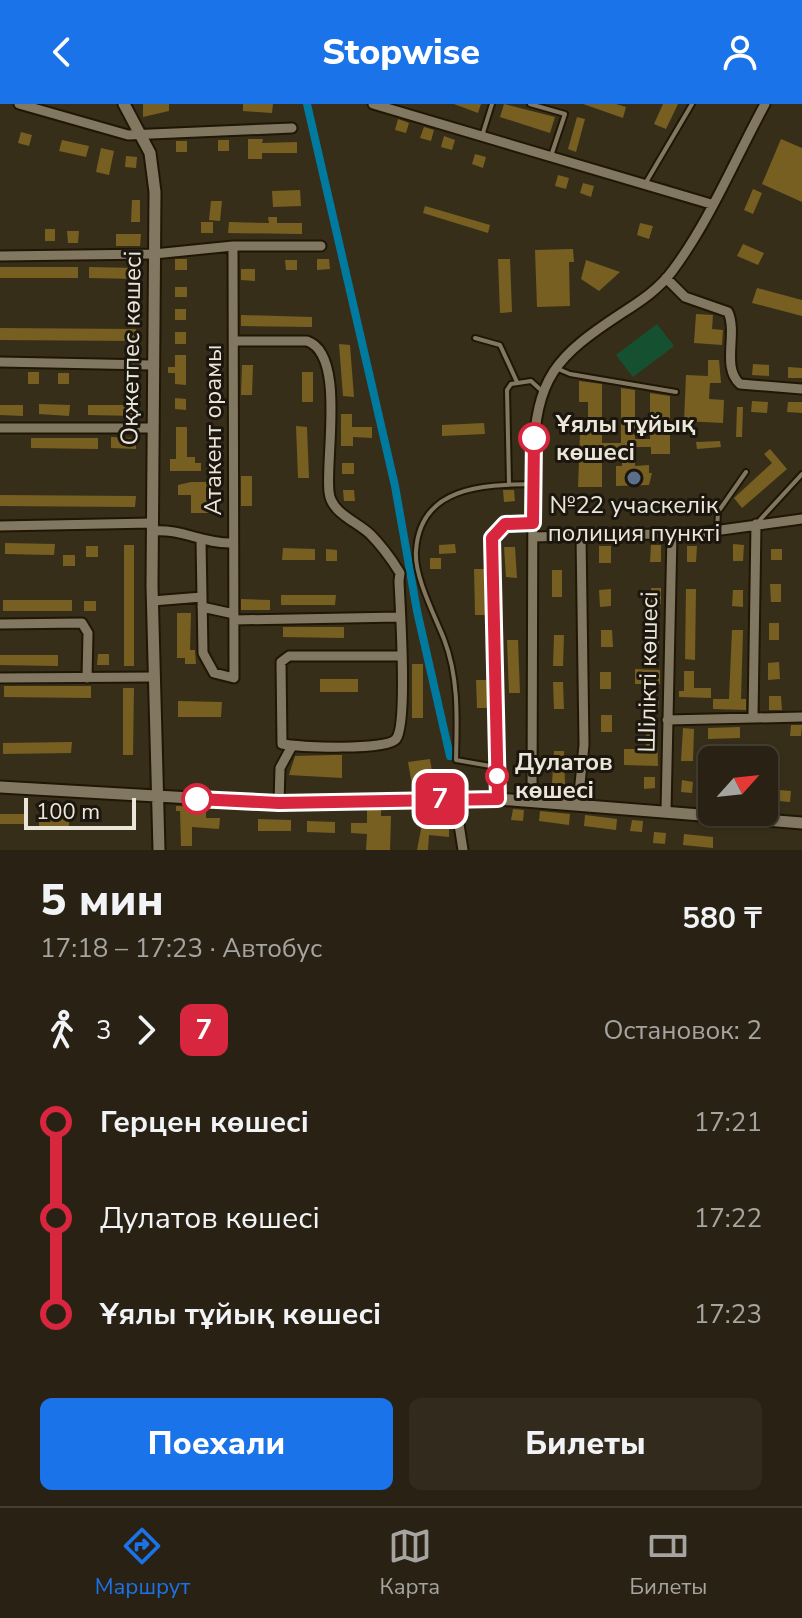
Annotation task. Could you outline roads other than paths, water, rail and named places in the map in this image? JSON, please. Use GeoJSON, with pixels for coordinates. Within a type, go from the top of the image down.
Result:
{"type":"FeatureCollection","features":[{"type":"Feature","properties":{"kind":"street"},"geometry":{"type":"LineString","coordinates":[[19,104],[139,136],[292,128]]}},
{"type":"Feature","properties":{"kind":"street","name":"Оқжетпес көшесі"},"geometry":{"type":"LineString","coordinates":[[124,104],[150,153],[153,171],[152,601],[159,850]]}},
{"type":"Feature","properties":{"kind":"street"},"geometry":{"type":"LineString","coordinates":[[373,104],[711,204]]}},
{"type":"Feature","properties":{"kind":"street"},"geometry":{"type":"LineString","coordinates":[[532,801],[534,425],[543,393],[554,367],[580,341],[650,295],[666,278],[691,243],[765,104]]}},
{"type":"Feature","properties":{"kind":"street"},"geometry":{"type":"LineString","coordinates":[[0,256],[154,254],[233,246],[321,246]]}},
{"type":"Feature","properties":{"kind":"street","name":"Атакент орамы"},"geometry":{"type":"LineString","coordinates":[[202,602],[203,653],[214,673],[234,678],[233,246]]}},
{"type":"Feature","properties":{"kind":"street"},"geometry":{"type":"LineString","coordinates":[[666,278],[685,297],[728,312],[732,322],[732,373],[740,384],[802,389]]}},
{"type":"Feature","properties":{"kind":"street"},"geometry":{"type":"LineString","coordinates":[[234,341],[307,341],[323,356],[330,387],[329,496],[333,505],[370,534],[400,573],[402,728],[392,744],[287,745]]}},
{"type":"Feature","properties":{"kind":"street"},"geometry":{"type":"LineString","coordinates":[[0,362],[151,365]]}},
{"type":"Feature","properties":{"kind":"street"},"geometry":{"type":"LineString","coordinates":[[0,428],[152,428]]}},
{"type":"Feature","properties":{"kind":"street"},"geometry":{"type":"LineString","coordinates":[[533,537],[672,534],[802,519]]}},
{"type":"Feature","properties":{"kind":"street"},"geometry":{"type":"LineString","coordinates":[[498,799],[492,538],[505,524],[533,523]]}},
{"type":"Feature","properties":{"kind":"street"},"geometry":{"type":"LineString","coordinates":[[753,716],[756,524]]}},
{"type":"Feature","properties":{"kind":"street"},"geometry":{"type":"LineString","coordinates":[[0,526],[152,527],[180,531],[201,541],[232,543]]}},
{"type":"Feature","properties":{"kind":"street","name":"Шілікті көшесі"},"geometry":{"type":"LineString","coordinates":[[666,811],[672,534]]}},
{"type":"Feature","properties":{"kind":"street"},"geometry":{"type":"LineString","coordinates":[[578,803],[584,745],[581,536]]}},
{"type":"Feature","properties":{"kind":"street"},"geometry":{"type":"LineString","coordinates":[[201,541],[202,602]]}},
{"type":"Feature","properties":{"kind":"street"},"geometry":{"type":"LineString","coordinates":[[152,601],[202,602],[234,617],[400,617]]}},
{"type":"Feature","properties":{"kind":"street"},"geometry":{"type":"LineString","coordinates":[[0,624],[82,623],[88,633],[87,678]]}},
{"type":"Feature","properties":{"kind":"street"},"geometry":{"type":"LineString","coordinates":[[279,803],[280,768],[287,745],[281,662],[289,656],[401,656]]}},
{"type":"Feature","properties":{"kind":"street"},"geometry":{"type":"LineString","coordinates":[[0,678],[154,677]]}},
{"type":"Feature","properties":{"kind":"street"},"geometry":{"type":"LineString","coordinates":[[667,720],[802,717]]}},
{"type":"Feature","properties":{"kind":"street"},"geometry":{"type":"LineString","coordinates":[[0,787],[279,803],[498,799],[802,823]]}},
{"type":"Feature","properties":{"kind":"street"},"geometry":{"type":"LineString","coordinates":[[455,799],[463,850]]}},
{"type":"Feature","properties":{"kind":"lane"},"geometry":{"type":"LineString","coordinates":[[410,115],[414,104]]}},
{"type":"Feature","properties":{"kind":"lane"},"geometry":{"type":"LineString","coordinates":[[482,136],[492,104]]}},
{"type":"Feature","properties":{"kind":"lane"},"geometry":{"type":"LineString","coordinates":[[530,104],[565,114],[551,156]]}},
{"type":"Feature","properties":{"kind":"lane"},"geometry":{"type":"LineString","coordinates":[[645,184],[692,104]]}},
{"type":"Feature","properties":{"kind":"lane"},"geometry":{"type":"LineString","coordinates":[[475,338],[500,345],[517,382]]}},
{"type":"Feature","properties":{"kind":"lane"},"geometry":{"type":"LineString","coordinates":[[554,367],[570,374],[676,392]]}},
{"type":"Feature","properties":{"kind":"lane"},"geometry":{"type":"LineString","coordinates":[[509,484],[505,396],[517,382],[531,381],[543,393]]}},
{"type":"Feature","properties":{"kind":"lane"},"geometry":{"type":"LineString","coordinates":[[717,530],[718,512],[746,472]]}},
{"type":"Feature","properties":{"kind":"lane"},"geometry":{"type":"LineString","coordinates":[[756,524],[802,474]]}},
{"type":"Feature","properties":{"kind":"lane"},"geometry":{"type":"LineString","coordinates":[[496,767],[456,760],[457,695],[444,639],[435,622],[416,552],[431,507],[481,485],[533,484]]}},
{"type":"Feature","properties":{"kind":"waterway"},"geometry":{"type":"LineString","coordinates":[[307,104],[395,486],[417,611],[450,756]]}},
{"type":"Feature","properties":{"kind":"place","name":"Ұялы тұйық көшесі"},"geometry":{"type":"Point","coordinates":[534,438]}},
{"type":"Feature","properties":{"kind":"place","name":"№22 учаскелік полиция пункті"},"geometry":{"type":"Point","coordinates":[634,478]}},
{"type":"Feature","properties":{"kind":"place","name":"Дулатов көшесі"},"geometry":{"type":"Point","coordinates":[497,776]}}]}
